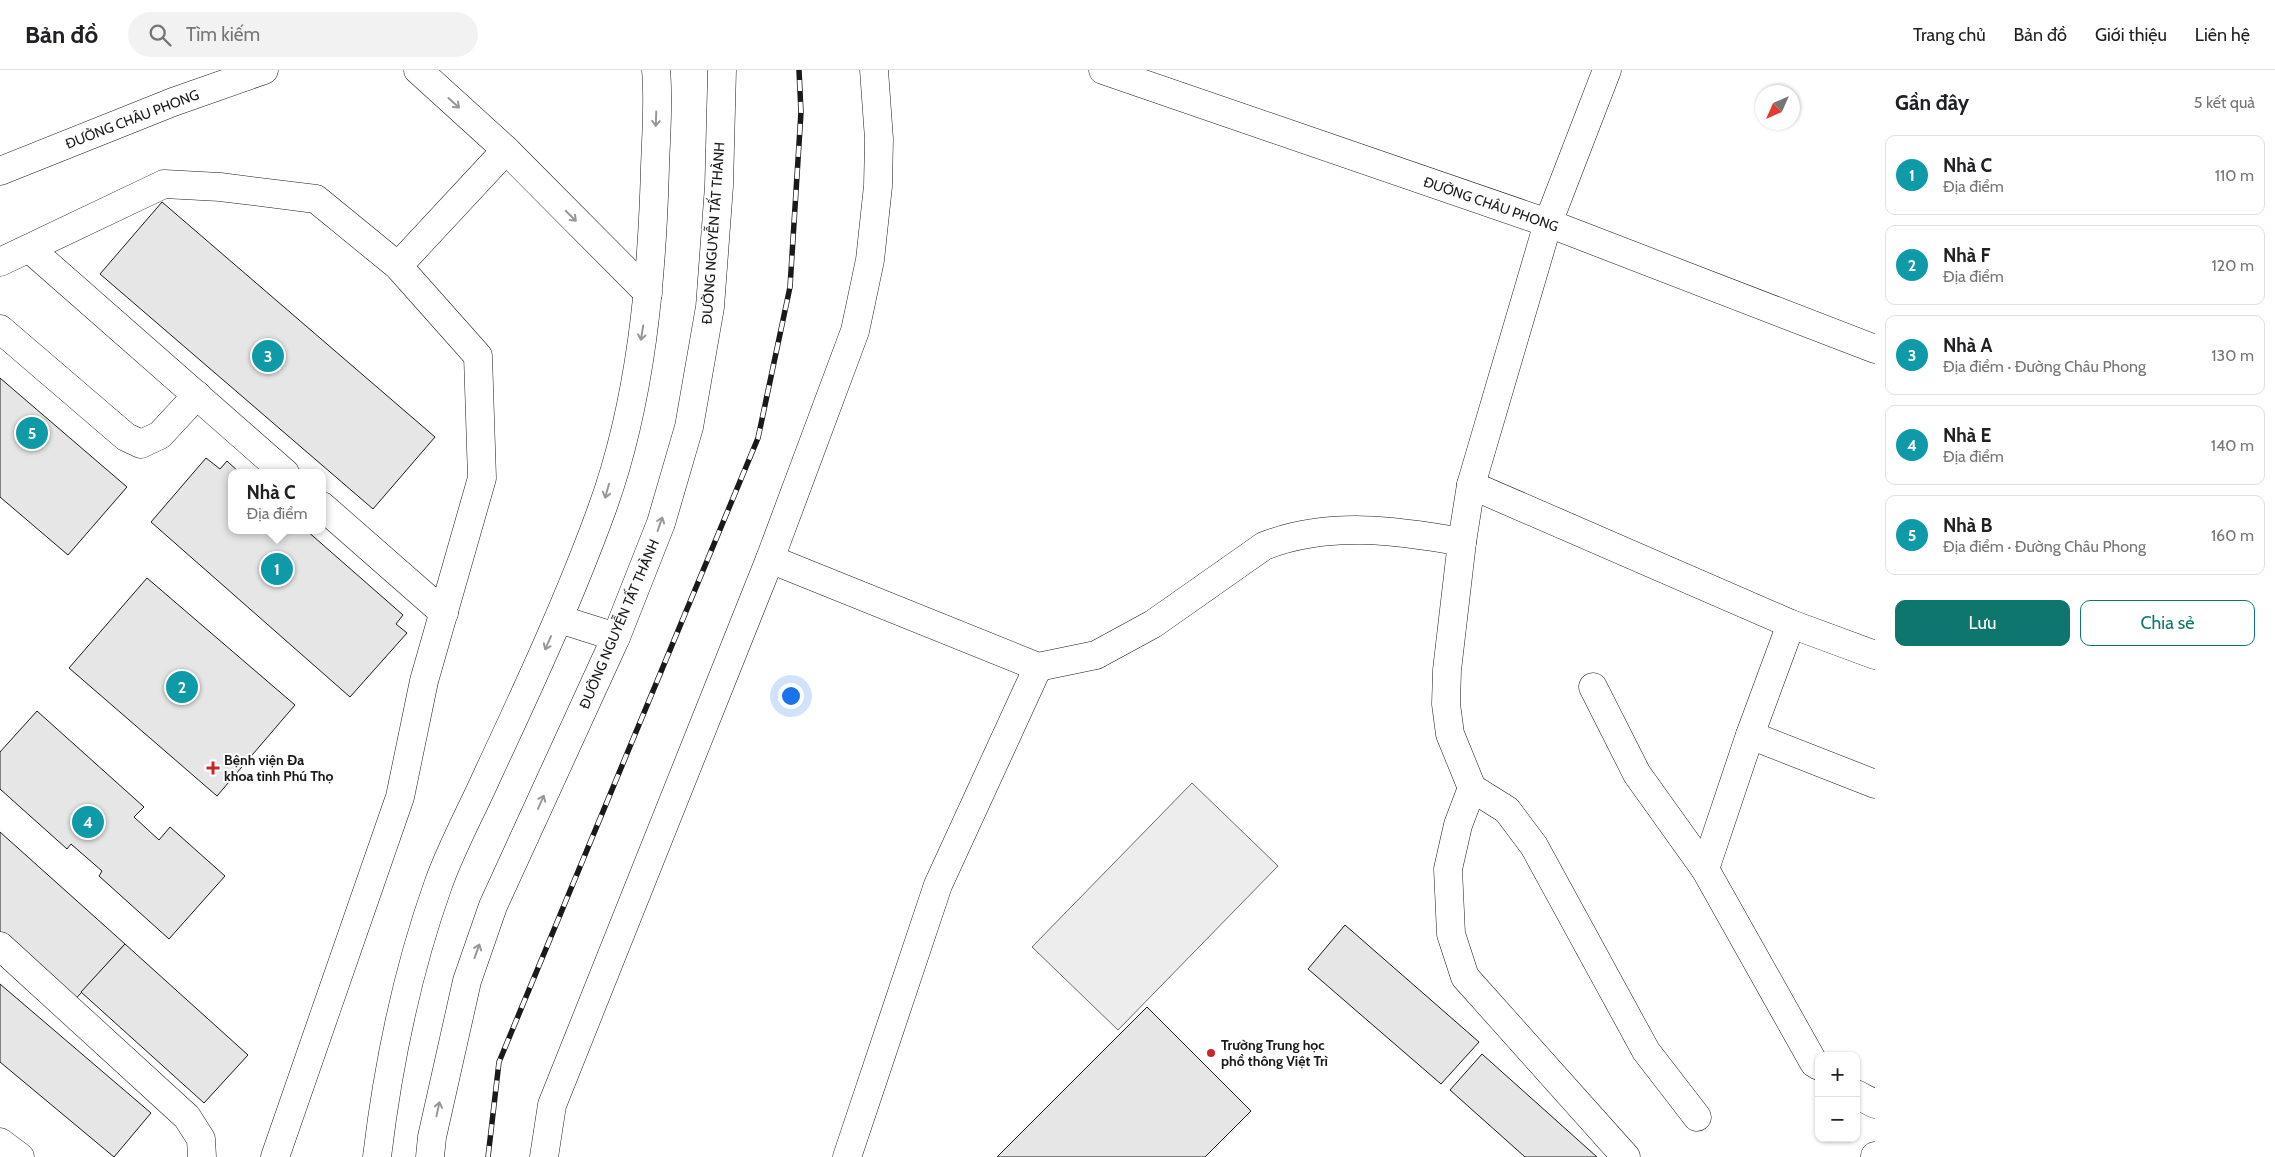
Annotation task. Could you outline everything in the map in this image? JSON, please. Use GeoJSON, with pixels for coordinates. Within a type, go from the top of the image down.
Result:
{"type":"FeatureCollection","features":[{"type":"Feature","properties":{"kind":"street","name":"ĐƯỜNG CHÂU PHONG"},"geometry":{"type":"LineString","coordinates":[[0,171],[173,102],[264,70]]}},
{"type":"Feature","properties":{"kind":"street"},"geometry":{"type":"LineString","coordinates":[[418,70],[506,150],[648,293]]}},
{"type":"Feature","properties":{"kind":"street"},"geometry":{"type":"LineString","coordinates":[[378,1157],[382,1118],[412,966],[439,883],[559,619],[603,507],[631,406],[648,293],[654,190],[656,70]]}},
{"type":"Feature","properties":{"kind":"street","name":"ĐƯỜNG NGUYỄN TẤT THÀNH"},"geometry":{"type":"LineString","coordinates":[[430,1157],[436,1118],[466,981],[490,915],[616,637],[661,523],[689,427],[710,307],[719,186],[722,70]]}},
{"type":"Feature","properties":{"kind":"street"},"geometry":{"type":"LineString","coordinates":[[548,1153],[552,1105],[770,559],[855,331],[864,296],[872,251],[878,186],[879,139],[874,70]]}},
{"type":"Feature","properties":{"kind":"street","name":"ĐƯỜNG CHÂU PHONG"},"geometry":{"type":"LineString","coordinates":[[1102,70],[1548,223],[1875,348]]}},
{"type":"Feature","properties":{"kind":"street"},"geometry":{"type":"LineString","coordinates":[[1607,70],[1548,223],[1471,485],[1462,542],[1447,670],[1446,704],[1450,734],[1472,788],[1507,810],[1534,846],[1646,1051],[1697,1117]]}},
{"type":"Feature","properties":{"kind":"street"},"geometry":{"type":"LineString","coordinates":[[398,266],[506,150]]}},
{"type":"Feature","properties":{"kind":"street"},"geometry":{"type":"LineString","coordinates":[[0,262],[164,184],[220,187],[316,199],[398,266],[478,356],[482,478],[424,680],[400,798],[275,1157]]}},
{"type":"Feature","properties":{"kind":"street"},"geometry":{"type":"LineString","coordinates":[[30,249],[280,469]]}},
{"type":"Feature","properties":{"kind":"street"},"geometry":{"type":"LineString","coordinates":[[0,329],[126,437],[141,444],[160,436],[196,395]]}},
{"type":"Feature","properties":{"kind":"street"},"geometry":{"type":"LineString","coordinates":[[1471,485],[1791,624],[1875,655]]}},
{"type":"Feature","properties":{"kind":"street"},"geometry":{"type":"LineString","coordinates":[[326,510],[444,613]]}},
{"type":"Feature","properties":{"kind":"street"},"geometry":{"type":"LineString","coordinates":[[770,559],[1038,666],[1096,655],[1153,624],[1264,546],[1279,540],[1299,535],[1359,530],[1414,534],[1462,542]]}},
{"type":"Feature","properties":{"kind":"street"},"geometry":{"type":"LineString","coordinates":[[559,619],[616,637]]}},
{"type":"Feature","properties":{"kind":"street"},"geometry":{"type":"LineString","coordinates":[[1705,869],[1750,734],[1791,624]]}},
{"type":"Feature","properties":{"kind":"street"},"geometry":{"type":"LineString","coordinates":[[848,1157],[938,884],[1038,666]]}},
{"type":"Feature","properties":{"kind":"street"},"geometry":{"type":"LineString","coordinates":[[1593,687],[1637,774],[1705,869],[1815,1064]]}},
{"type":"Feature","properties":{"kind":"street"},"geometry":{"type":"LineString","coordinates":[[1750,734],[1875,784]]}},
{"type":"Feature","properties":{"kind":"street"},"geometry":{"type":"LineString","coordinates":[[1472,788],[1458,825],[1448,870],[1451,934],[1465,977],[1626,1157]]}},
{"type":"Feature","properties":{"kind":"street"},"geometry":{"type":"LineString","coordinates":[[0,946],[187,1117],[201,1139],[202,1157]]}},
{"type":"Feature","properties":{"kind":"street"},"geometry":{"type":"LineString","coordinates":[[1860,1096],[1875,1104]]}},
{"type":"Feature","properties":{"kind":"street"},"geometry":{"type":"LineString","coordinates":[[0,1142],[20,1157]]}},
{"type":"Feature","properties":{"kind":"shaded area"},"geometry":{"type":"Polygon","coordinates":[[[1192,783],[1278,866],[1118,1030],[1032,947],[1192,783]]]}},
{"type":"Feature","properties":{"kind":"building"},"geometry":{"type":"Polygon","coordinates":[[[162,202],[435,437],[373,509],[100,274],[162,202]]]}},
{"type":"Feature","properties":{"kind":"building"},"geometry":{"type":"Polygon","coordinates":[[[0,378],[127,487],[68,555],[0,497],[0,378]]]}},
{"type":"Feature","properties":{"kind":"building"},"geometry":{"type":"Polygon","coordinates":[[[206,458],[220,469],[227,461],[236,469],[228,469],[228,534],[311,534],[403,615],[396,624],[407,633],[350,697],[151,522],[206,458]]]}},
{"type":"Feature","properties":{"kind":"building"},"geometry":{"type":"Polygon","coordinates":[[[147,578],[295,705],[217,796],[69,668],[147,578]]]}},
{"type":"Feature","properties":{"kind":"building"},"geometry":{"type":"Polygon","coordinates":[[[37,711],[144,807],[134,817],[159,840],[170,827],[225,876],[169,939],[99,876],[102,871],[71,844],[67,849],[0,789],[0,752],[37,711]]]}},
{"type":"Feature","properties":{"kind":"building"},"geometry":{"type":"Polygon","coordinates":[[[0,832],[125,944],[72,1003],[0,938],[0,832]]]}},
{"type":"Feature","properties":{"kind":"building"},"geometry":{"type":"Polygon","coordinates":[[[1345,925],[1479,1042],[1441,1084],[1308,969],[1345,925]]]}},
{"type":"Feature","properties":{"kind":"building"},"geometry":{"type":"Polygon","coordinates":[[[125,944],[248,1055],[204,1103],[81,992],[125,944]]]}},
{"type":"Feature","properties":{"kind":"building"},"geometry":{"type":"Polygon","coordinates":[[[0,984],[151,1113],[114,1157],[0,1062],[0,984]]]}},
{"type":"Feature","properties":{"kind":"building"},"geometry":{"type":"Polygon","coordinates":[[[1147,1007],[1251,1111],[1205,1157],[997,1157],[1147,1007]]]}},
{"type":"Feature","properties":{"kind":"building"},"geometry":{"type":"Polygon","coordinates":[[[1482,1054],[1597,1157],[1525,1157],[1450,1090],[1482,1054]]]}},
{"type":"Feature","properties":{"kind":"railway"},"geometry":{"type":"LineString","coordinates":[[488,1157],[499,1062],[758,438],[790,287],[801,112],[799,70]]}},
{"type":"Feature","properties":{"kind":"place","name":"Nhà A"},"geometry":{"type":"Point","coordinates":[268,356]}},
{"type":"Feature","properties":{"kind":"place","name":"Nhà B"},"geometry":{"type":"Point","coordinates":[32,433]}},
{"type":"Feature","properties":{"kind":"place","name":"Nhà C"},"geometry":{"type":"Point","coordinates":[277,569]}},
{"type":"Feature","properties":{"kind":"place","name":"Nhà F"},"geometry":{"type":"Point","coordinates":[182,687]}},
{"type":"Feature","properties":{"kind":"place","name":"Bệnh viện Đa khoa tỉnh Phú Thọ"},"geometry":{"type":"Point","coordinates":[213,768]}},
{"type":"Feature","properties":{"kind":"place","name":"Nhà E"},"geometry":{"type":"Point","coordinates":[88,822]}},
{"type":"Feature","properties":{"kind":"place","name":"Trường Trung học phổ thông Việt Trì"},"geometry":{"type":"Point","coordinates":[1211,1053]}}]}
